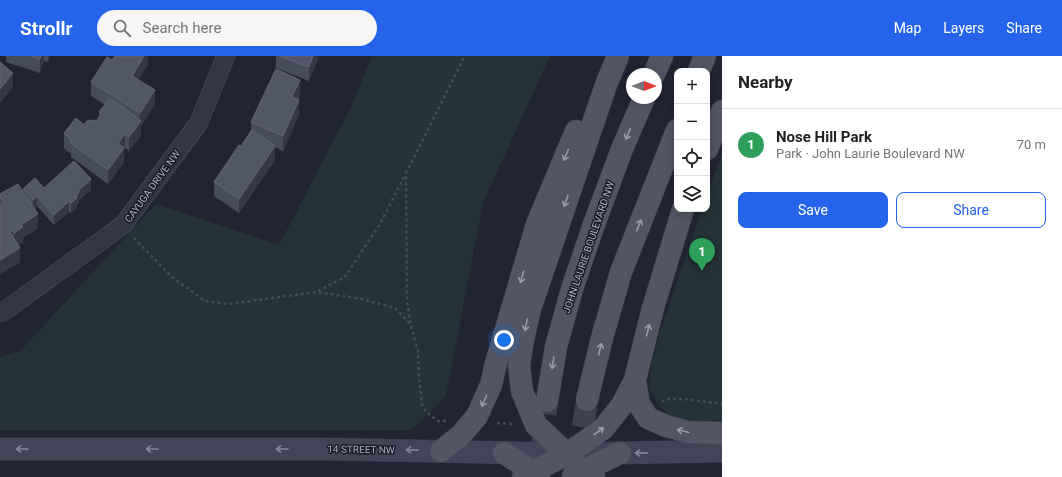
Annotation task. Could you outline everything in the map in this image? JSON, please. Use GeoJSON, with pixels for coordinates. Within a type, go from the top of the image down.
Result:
{"type":"FeatureCollection","features":[{"type":"Feature","properties":{"kind":"main road"},"geometry":{"type":"LineString","coordinates":[[618,56],[606,85],[530,309],[519,365],[522,390],[536,425],[567,454],[582,475],[620,453]]}},
{"type":"Feature","properties":{"kind":"main road"},"geometry":{"type":"LineString","coordinates":[[657,68],[662,56]]}},
{"type":"Feature","properties":{"kind":"main road"},"geometry":{"type":"LineString","coordinates":[[700,68],[705,56]]}},
{"type":"Feature","properties":{"kind":"main road"},"geometry":{"type":"LineString","coordinates":[[440,451],[461,435],[477,416],[491,385],[496,363],[537,224],[584,113],[606,85]]}},
{"type":"Feature","properties":{"kind":"main road","name":"JOHN LAURIE BOULEVARD NW"},"geometry":{"type":"LineString","coordinates":[[547,401],[556,347],[574,282],[622,149],[641,104]]}},
{"type":"Feature","properties":{"kind":"main road"},"geometry":{"type":"LineString","coordinates":[[710,141],[722,111]]}},
{"type":"Feature","properties":{"kind":"main road"},"geometry":{"type":"LineString","coordinates":[[587,400],[602,338],[621,272],[674,138]]}},
{"type":"Feature","properties":{"kind":"main road"},"geometry":{"type":"LineString","coordinates":[[504,453],[531,475],[567,454],[603,429],[622,405],[635,380],[653,308],[682,212]]}},
{"type":"Feature","properties":{"kind":"main road"},"geometry":{"type":"LineString","coordinates":[[635,380],[639,404],[648,418],[666,426],[688,432],[722,433]]}},
{"type":"Feature","properties":{"kind":"main road","name":"14 STREET NW"},"geometry":{"type":"LineString","coordinates":[[0,449],[324,449],[567,454],[722,450]]}},
{"type":"Feature","properties":{"kind":"street","name":"CAYUGA DRIVE NW"},"geometry":{"type":"LineString","coordinates":[[0,312],[3,312],[123,225],[198,124],[226,56]]}},
{"type":"Feature","properties":{"kind":"path"},"geometry":{"type":"LineString","coordinates":[[317,292],[345,276],[380,224],[465,56]]}},
{"type":"Feature","properties":{"kind":"path"},"geometry":{"type":"LineString","coordinates":[[406,173],[406,302],[418,351],[422,404],[426,412],[438,421],[448,421]]}},
{"type":"Feature","properties":{"kind":"path"},"geometry":{"type":"LineString","coordinates":[[123,225],[172,277],[205,301],[226,304],[317,292],[362,299],[395,308],[411,325]]}},
{"type":"Feature","properties":{"kind":"path"},"geometry":{"type":"LineString","coordinates":[[661,402],[666,399],[684,399],[722,404]]}},
{"type":"Feature","properties":{"kind":"path"},"geometry":{"type":"LineString","coordinates":[[494,423],[510,424]]}},
{"type":"Feature","properties":{"kind":"shaded area"},"geometry":{"type":"Polygon","coordinates":[[[372,56],[550,56],[483,203],[446,396],[412,430],[0,430],[0,357],[20,351],[156,204],[279,245],[350,109],[372,56]]]}},
{"type":"Feature","properties":{"kind":"shaded area"},"geometry":{"type":"Polygon","coordinates":[[[722,153],[722,423],[676,421],[659,406],[649,388],[651,365],[660,332],[701,212],[710,212],[710,187],[722,153]]]}},
{"type":"Feature","properties":{"kind":"building"},"geometry":{"type":"Polygon","coordinates":[[[31,56],[41,56],[40,59],[31,56]]]}},
{"type":"Feature","properties":{"kind":"building"},"geometry":{"type":"Polygon","coordinates":[[[115,56],[144,56],[132,76],[155,90],[140,113],[91,82],[107,57],[112,60],[115,56]]]}},
{"type":"Feature","properties":{"kind":"building"},"geometry":{"type":"Polygon","coordinates":[[[280,56],[313,56],[309,67],[280,56]]]}},
{"type":"Feature","properties":{"kind":"building"},"geometry":{"type":"Polygon","coordinates":[[[0,62],[13,73],[0,89],[0,62]]]}},
{"type":"Feature","properties":{"kind":"building"},"geometry":{"type":"Polygon","coordinates":[[[276,69],[300,80],[292,97],[299,100],[283,136],[251,122],[276,69]]]}},
{"type":"Feature","properties":{"kind":"building"},"geometry":{"type":"Polygon","coordinates":[[[109,99],[112,101],[113,100],[141,121],[129,137],[125,134],[118,143],[124,148],[108,170],[71,143],[72,141],[64,133],[76,118],[84,125],[87,121],[96,121],[102,113],[99,112],[109,99]]]}},
{"type":"Feature","properties":{"kind":"building"},"geometry":{"type":"Polygon","coordinates":[[[252,130],[275,146],[239,199],[214,182],[239,145],[241,146],[252,130]]]}},
{"type":"Feature","properties":{"kind":"building"},"geometry":{"type":"Polygon","coordinates":[[[74,161],[91,179],[78,191],[79,192],[76,196],[77,198],[71,203],[69,201],[54,215],[37,196],[33,200],[23,189],[35,178],[44,188],[74,161]]]}},
{"type":"Feature","properties":{"kind":"building"},"geometry":{"type":"Polygon","coordinates":[[[18,184],[38,214],[21,225],[23,227],[14,233],[13,230],[10,232],[20,248],[0,260],[0,206],[4,203],[0,194],[18,184]]]}},
{"type":"Feature","properties":{"kind":"tunnel"},"geometry":{"type":"LineString","coordinates":[[578,460],[587,400]]}},
{"type":"Feature","properties":{"kind":"tunnel"},"geometry":{"type":"LineString","coordinates":[[542,447],[547,401]]}},
{"type":"Feature","properties":{"kind":"place","name":"Nose Hill Park"},"geometry":{"type":"Point","coordinates":[702,271]}}]}
